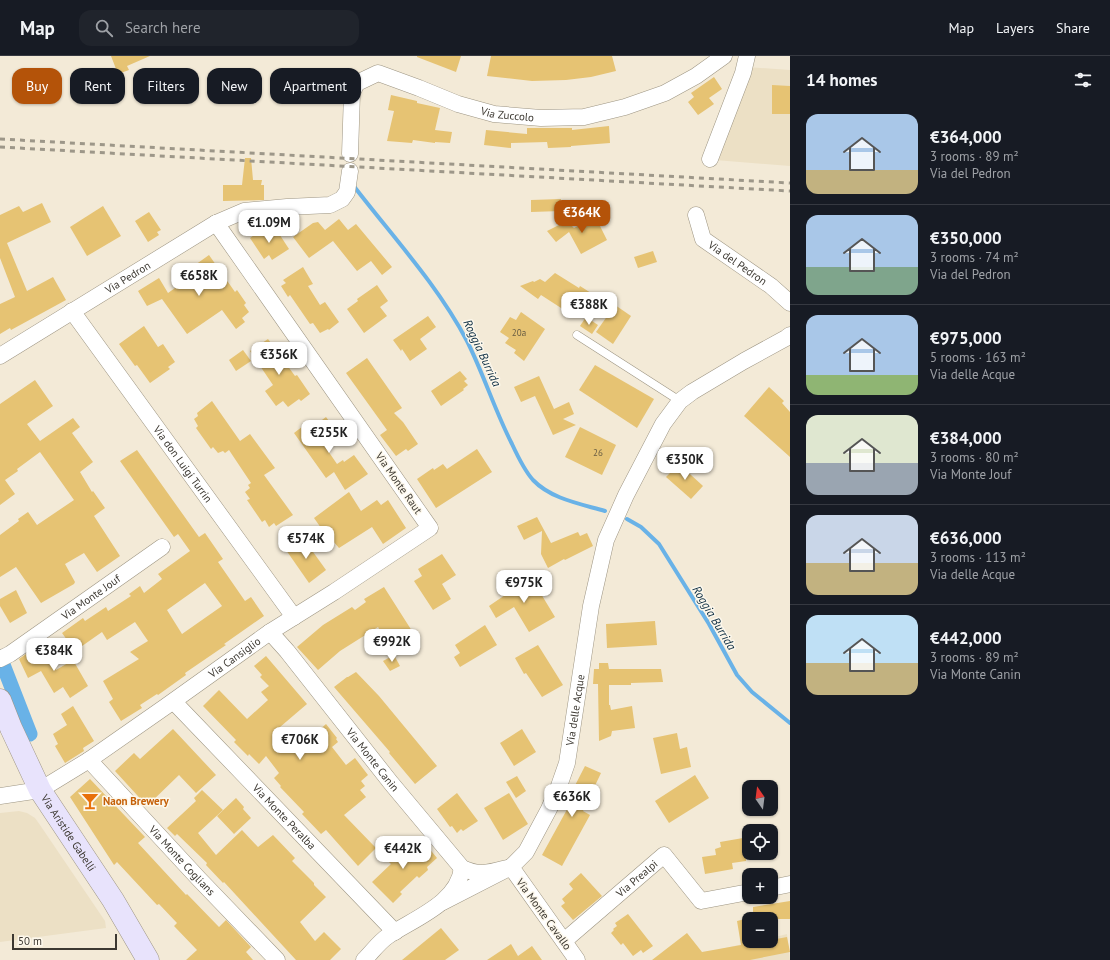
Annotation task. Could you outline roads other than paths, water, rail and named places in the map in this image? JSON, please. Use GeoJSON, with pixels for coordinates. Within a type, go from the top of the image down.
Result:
{"type":"FeatureCollection","features":[{"type":"Feature","properties":{"kind":"main road","name":"Via Aristide Gabelli"},"geometry":{"type":"LineString","coordinates":[[0,700],[11,728],[40,790],[113,900],[148,960]]}},
{"type":"Feature","properties":{"kind":"street","name":"Via Zuccolo"},"geometry":{"type":"LineString","coordinates":[[350,154],[352,94],[356,83],[378,73],[458,104],[494,114],[541,118],[584,117],[625,107],[665,93],[696,76],[724,56]]}},
{"type":"Feature","properties":{"kind":"street"},"geometry":{"type":"LineString","coordinates":[[710,159],[743,73],[746,56]]}},
{"type":"Feature","properties":{"kind":"street","name":"Via Pedron"},"geometry":{"type":"LineString","coordinates":[[0,356],[216,223],[244,211],[330,205],[342,199],[348,189],[350,171]]}},
{"type":"Feature","properties":{"kind":"street","name":"Via del Pedron"},"geometry":{"type":"LineString","coordinates":[[696,215],[703,239],[771,286],[790,303]]}},
{"type":"Feature","properties":{"kind":"street","name":"Via Monte Raut"},"geometry":{"type":"LineString","coordinates":[[216,223],[430,528]]}},
{"type":"Feature","properties":{"kind":"street","name":"Via don Luigi Turrin"},"geometry":{"type":"LineString","coordinates":[[72,311],[294,617]]}},
{"type":"Feature","properties":{"kind":"street"},"geometry":{"type":"LineString","coordinates":[[680,401],[790,335]]}},
{"type":"Feature","properties":{"kind":"street","name":"Via delle Acque"},"geometry":{"type":"LineString","coordinates":[[364,960],[387,937],[443,902],[511,867],[526,852],[557,791],[567,763],[591,606],[606,540],[626,495],[663,424],[680,401]]}},
{"type":"Feature","properties":{"kind":"street","name":"Via Cansiglio"},"geometry":{"type":"LineString","coordinates":[[40,790],[89,760],[174,702],[270,632],[334,592],[430,528]]}},
{"type":"Feature","properties":{"kind":"street","name":"Via Monte Jouf"},"geometry":{"type":"LineString","coordinates":[[5,657],[162,548]]}},
{"type":"Feature","properties":{"kind":"street","name":"Via Monte Canin"},"geometry":{"type":"LineString","coordinates":[[270,632],[287,651],[391,783],[462,868]]}},
{"type":"Feature","properties":{"kind":"street","name":"Via Monte Peralba"},"geometry":{"type":"LineString","coordinates":[[174,702],[395,932]]}},
{"type":"Feature","properties":{"kind":"street","name":"Via Monte Coglians"},"geometry":{"type":"LineString","coordinates":[[89,760],[199,879],[277,960]]}},
{"type":"Feature","properties":{"kind":"street"},"geometry":{"type":"LineString","coordinates":[[0,796],[40,790]]}},
{"type":"Feature","properties":{"kind":"street","name":"Via Prealpi"},"geometry":{"type":"LineString","coordinates":[[564,941],[664,855],[702,901],[742,893]]}},
{"type":"Feature","properties":{"kind":"street"},"geometry":{"type":"LineString","coordinates":[[462,868],[481,874],[511,867]]}},
{"type":"Feature","properties":{"kind":"street","name":"Via Monte Cavallo"},"geometry":{"type":"LineString","coordinates":[[511,867],[577,960]]}},
{"type":"Feature","properties":{"kind":"street","name":"Via delle Acque"},"geometry":{"type":"LineString","coordinates":[[443,902],[457,886],[461,877],[462,868]]}},
{"type":"Feature","properties":{"kind":"street"},"geometry":{"type":"LineString","coordinates":[[778,887],[790,884]]}},
{"type":"Feature","properties":{"kind":"lane"},"geometry":{"type":"LineString","coordinates":[[577,335],[680,401]]}},
{"type":"Feature","properties":{"kind":"waterway","name":"Roggia Burrida"},"geometry":{"type":"LineString","coordinates":[[353,185],[428,280],[455,320],[467,341],[521,463],[533,480],[548,492],[557,496],[605,511]]}},
{"type":"Feature","properties":{"kind":"waterway","name":"Roggia Burrida"},"geometry":{"type":"LineString","coordinates":[[627,519],[641,527],[659,544],[709,624],[737,675],[752,692],[790,723]]}},
{"type":"Feature","properties":{"kind":"waterway"},"geometry":{"type":"LineString","coordinates":[[0,657],[30,734]]}},
{"type":"Feature","properties":{"kind":"railway"},"geometry":{"type":"LineString","coordinates":[[0,139],[790,183]]}},
{"type":"Feature","properties":{"kind":"railway"},"geometry":{"type":"LineString","coordinates":[[0,147],[790,191]]}},
{"type":"Feature","properties":{"kind":"place","name":"Naon Brewery"},"geometry":{"type":"Point","coordinates":[90,801]}}]}
